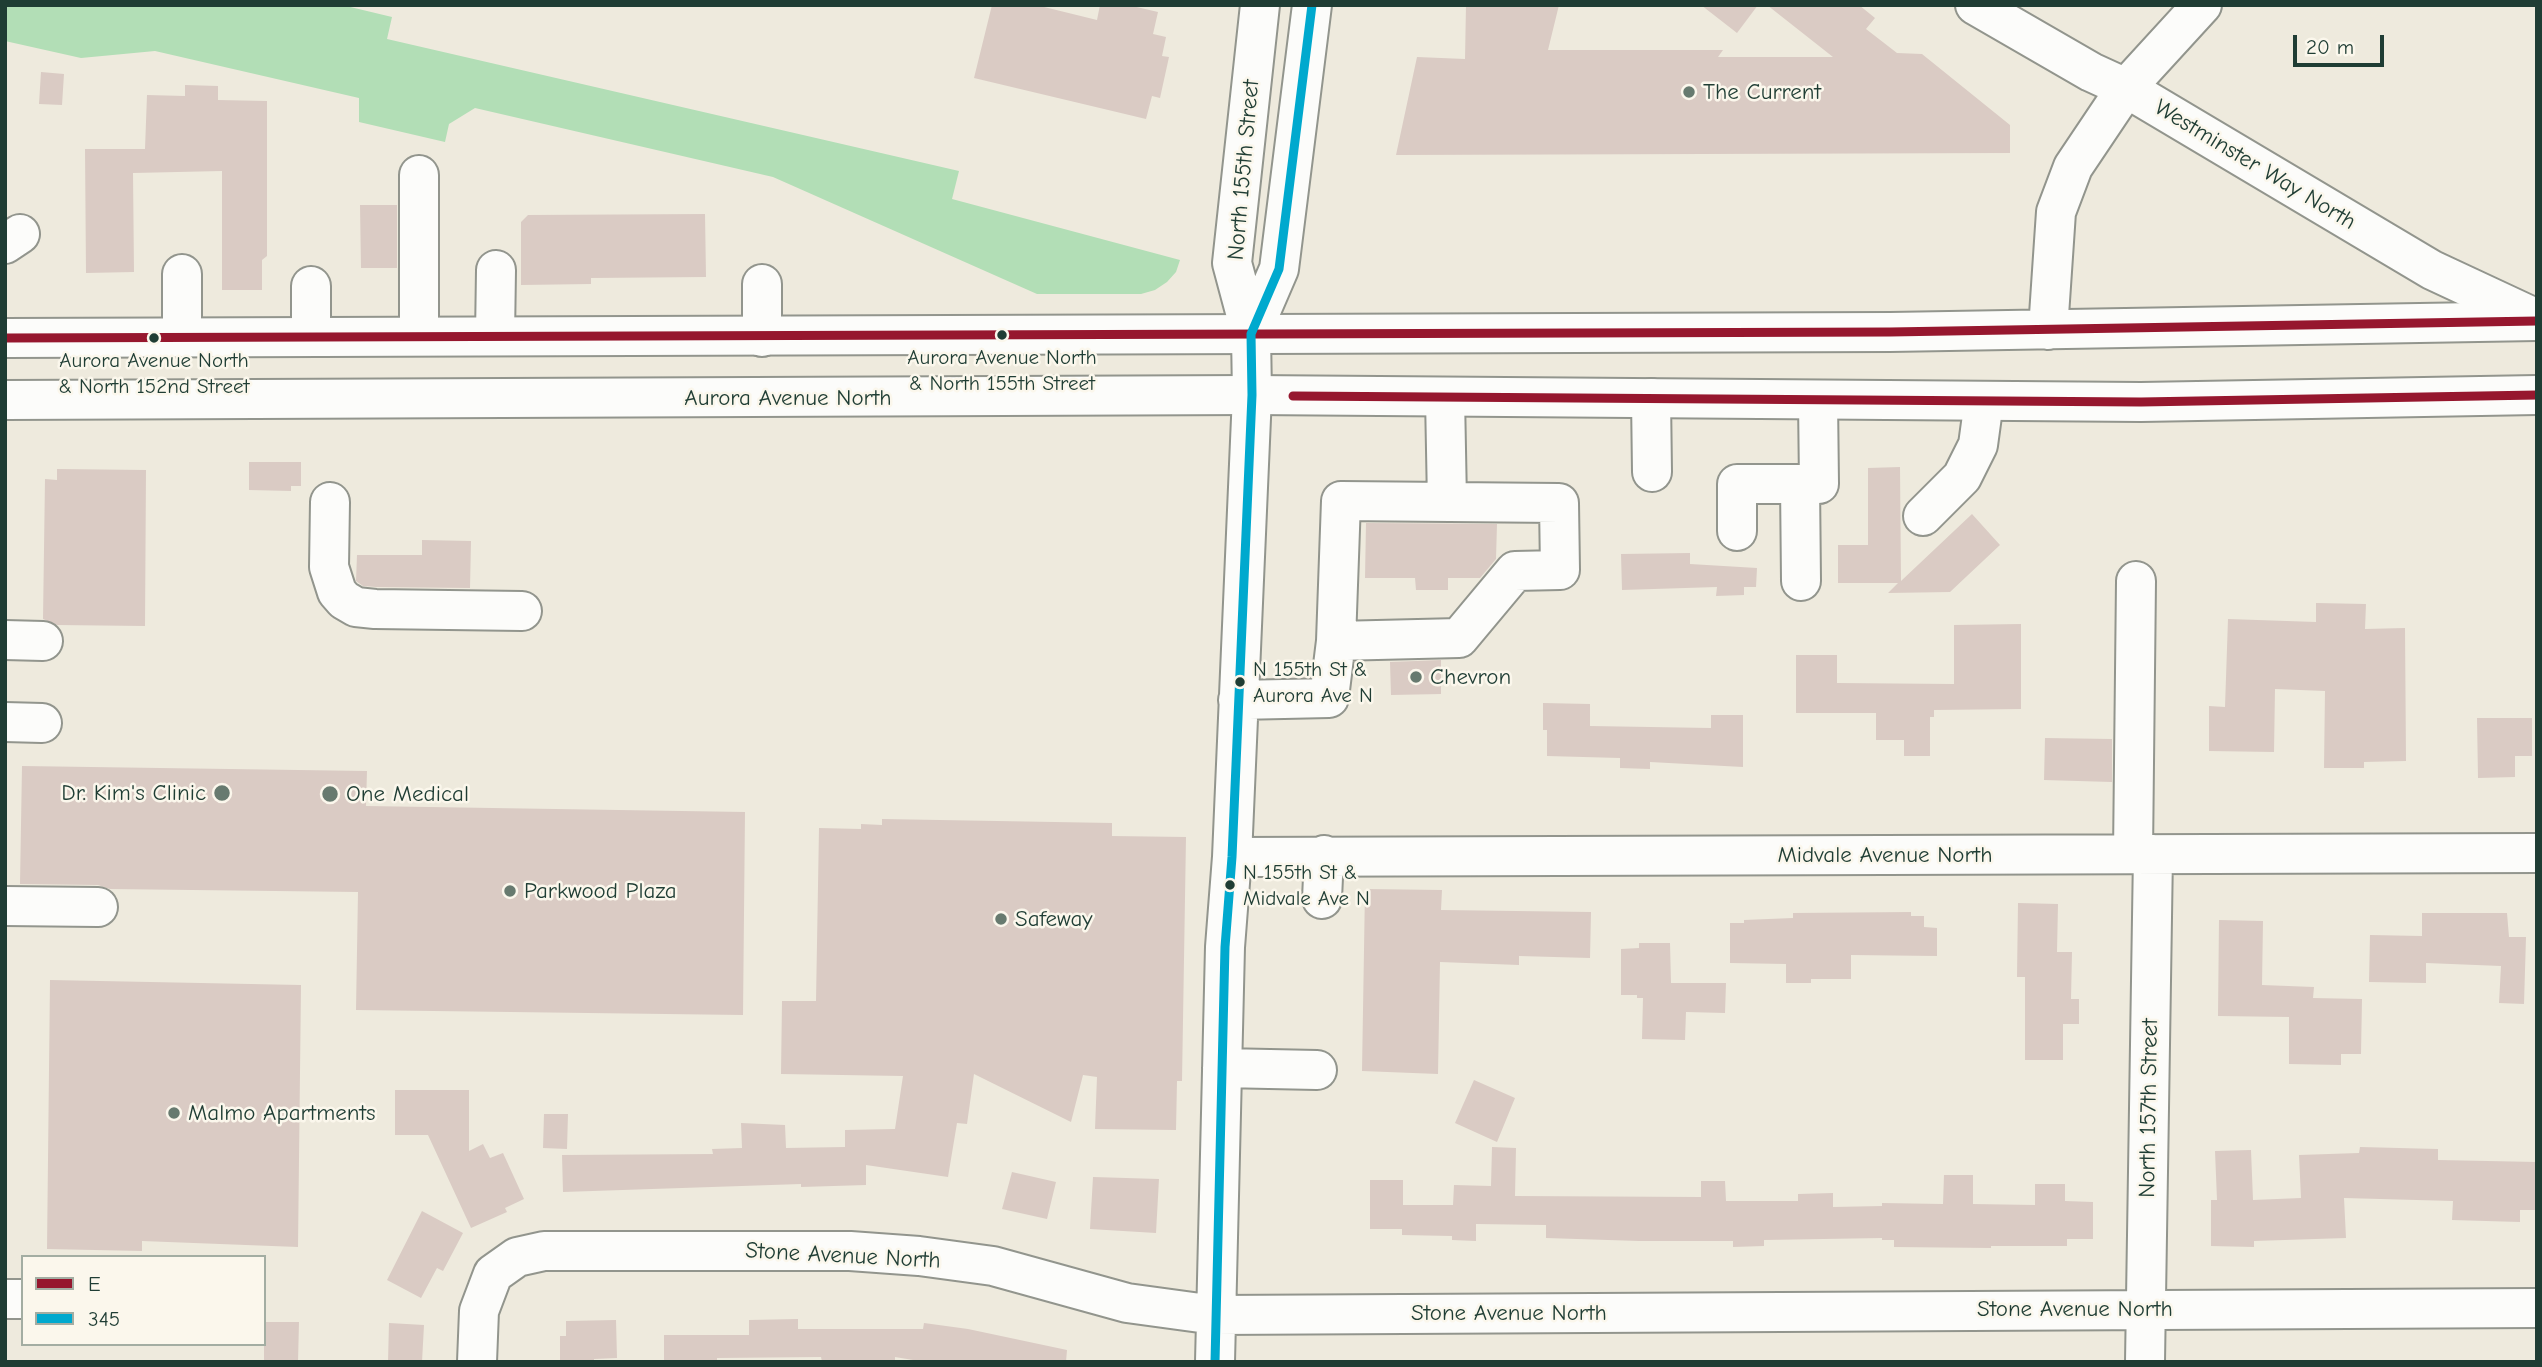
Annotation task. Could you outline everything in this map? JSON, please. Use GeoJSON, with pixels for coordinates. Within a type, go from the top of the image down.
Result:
{"type":"FeatureCollection","features":[{"type":"Feature","properties":{"kind":"main road","name":"North 155th Street"},"geometry":{"type":"LineString","coordinates":[[1215,1362],[1225,947],[1233,857],[1252,396],[1251,334],[1232,264],[1261,5]]}},
{"type":"Feature","properties":{"kind":"main road","name":"North 155th Street"},"geometry":{"type":"LineString","coordinates":[[1251,334],[1279,269],[1312,5]]}},
{"type":"Feature","properties":{"kind":"main road","name":"Westminster Way North"},"geometry":{"type":"LineString","coordinates":[[1975,5],[2091,72],[2126,88],[2432,270],[2537,320]]}},
{"type":"Feature","properties":{"kind":"main road"},"geometry":{"type":"LineString","coordinates":[[2049,330],[2056,212],[2073,167],[2126,88],[2190,10]]}},
{"type":"Feature","properties":{"kind":"main road"},"geometry":{"type":"LineString","coordinates":[[419,175],[419,336]]}},
{"type":"Feature","properties":{"kind":"main road"},"geometry":{"type":"LineString","coordinates":[[495,336],[496,270]]}},
{"type":"Feature","properties":{"kind":"main road"},"geometry":{"type":"LineString","coordinates":[[182,274],[182,337]]}},
{"type":"Feature","properties":{"kind":"main road"},"geometry":{"type":"LineString","coordinates":[[762,284],[762,337]]}},
{"type":"Feature","properties":{"kind":"main road"},"geometry":{"type":"LineString","coordinates":[[311,286],[311,337]]}},
{"type":"Feature","properties":{"kind":"main road"},"geometry":{"type":"LineString","coordinates":[[5,338],[1876,332],[2537,320]]}},
{"type":"Feature","properties":{"kind":"main road","name":"Aurora Avenue North"},"geometry":{"type":"LineString","coordinates":[[5,400],[1252,396],[2141,402],[2537,395]]}},
{"type":"Feature","properties":{"kind":"main road"},"geometry":{"type":"LineString","coordinates":[[1445,397],[1447,502]]}},
{"type":"Feature","properties":{"kind":"main road"},"geometry":{"type":"LineString","coordinates":[[1651,398],[1652,472]]}},
{"type":"Feature","properties":{"kind":"main road"},"geometry":{"type":"LineString","coordinates":[[1737,531],[1737,484],[1819,484],[1818,400]]}},
{"type":"Feature","properties":{"kind":"main road"},"geometry":{"type":"LineString","coordinates":[[1923,516],[1962,477],[1978,445],[1984,401]]}},
{"type":"Feature","properties":{"kind":"main road"},"geometry":{"type":"LineString","coordinates":[[1801,484],[1801,581]]}},
{"type":"Feature","properties":{"kind":"main road"},"geometry":{"type":"LineString","coordinates":[[1238,701],[1329,698],[1336,641],[1340,500],[1559,503],[1560,570],[1515,571],[1459,638],[1336,641]]}},
{"type":"Feature","properties":{"kind":"main road"},"geometry":{"type":"LineString","coordinates":[[330,502],[329,567],[337,592],[356,607],[522,611]]}},
{"type":"Feature","properties":{"kind":"main road","name":"North 157th Street"},"geometry":{"type":"LineString","coordinates":[[2136,581],[2143,854],[2145,1362]]}},
{"type":"Feature","properties":{"kind":"main road"},"geometry":{"type":"LineString","coordinates":[[5,640],[43,641]]}},
{"type":"Feature","properties":{"kind":"main road","name":"Midvale Avenue North"},"geometry":{"type":"LineString","coordinates":[[1233,857],[2537,853]]}},
{"type":"Feature","properties":{"kind":"main road"},"geometry":{"type":"LineString","coordinates":[[1322,899],[1324,855]]}},
{"type":"Feature","properties":{"kind":"main road"},"geometry":{"type":"LineString","coordinates":[[5,906],[98,907]]}},
{"type":"Feature","properties":{"kind":"main road"},"geometry":{"type":"LineString","coordinates":[[1222,1068],[1317,1070]]}},
{"type":"Feature","properties":{"kind":"main road","name":"Stone Avenue North"},"geometry":{"type":"LineString","coordinates":[[477,1362],[478,1311],[493,1275],[517,1257],[544,1251],[850,1251],[919,1256],[993,1266],[1127,1303],[1215,1315],[2537,1308]]}},
{"type":"Feature","properties":{"kind":"green space"},"geometry":{"type":"Polygon","coordinates":[[[5,5],[342,5],[392,17],[387,39],[959,171],[952,199],[1180,260],[1176,272],[1167,282],[1155,290],[1141,294],[1037,294],[773,177],[475,108],[449,124],[445,142],[359,122],[359,98],[155,51],[81,58],[5,41],[5,5]]]}},
{"type":"Feature","properties":{"kind":"building"},"geometry":{"type":"Polygon","coordinates":[[[992,5],[1036,5],[1097,20],[1100,5],[1128,5],[1158,12],[1153,34],[1166,37],[1162,56],[1169,57],[1160,98],[1152,96],[1146,119],[974,78],[992,5]]]}},
{"type":"Feature","properties":{"kind":"building","name":"The Current"},"geometry":{"type":"Polygon","coordinates":[[[1466,5],[1559,5],[1548,50],[1723,50],[1718,57],[1833,57],[1767,5],[1859,5],[1875,18],[1866,29],[1897,53],[1922,54],[2010,125],[2010,153],[1396,155],[1417,57],[1465,59],[1466,5]]]}},
{"type":"Feature","properties":{"kind":"building","name":"The Current"},"geometry":{"type":"Polygon","coordinates":[[[1701,5],[1758,5],[1737,33],[1701,5]]]}},
{"type":"Feature","properties":{"kind":"building"},"geometry":{"type":"Polygon","coordinates":[[[41,72],[64,74],[62,105],[39,104],[41,72]]]}},
{"type":"Feature","properties":{"kind":"building"},"geometry":{"type":"Polygon","coordinates":[[[185,85],[218,86],[218,100],[267,101],[267,256],[262,260],[262,290],[222,290],[222,171],[133,173],[134,272],[86,273],[85,149],[145,149],[147,95],[185,96],[185,85]]]}},
{"type":"Feature","properties":{"kind":"building"},"geometry":{"type":"Polygon","coordinates":[[[360,205],[397,205],[397,268],[361,268],[360,205]]]}},
{"type":"Feature","properties":{"kind":"building"},"geometry":{"type":"Polygon","coordinates":[[[705,214],[706,277],[591,278],[591,284],[521,285],[521,222],[528,215],[705,214]]]}},
{"type":"Feature","properties":{"kind":"building"},"geometry":{"type":"Polygon","coordinates":[[[249,462],[301,462],[301,486],[291,486],[291,491],[249,490],[249,462]]]}},
{"type":"Feature","properties":{"kind":"building"},"geometry":{"type":"Polygon","coordinates":[[[1900,467],[1901,581],[1972,514],[2000,545],[1950,592],[1888,593],[1898,583],[1838,583],[1838,545],[1868,545],[1868,468],[1900,467]]]}},
{"type":"Feature","properties":{"kind":"building"},"geometry":{"type":"Polygon","coordinates":[[[57,469],[146,470],[145,626],[57,625],[43,619],[45,479],[57,480],[57,469]]]}},
{"type":"Feature","properties":{"kind":"building"},"geometry":{"type":"Polygon","coordinates":[[[1366,523],[1497,524],[1496,559],[1480,578],[1448,578],[1448,590],[1416,590],[1415,578],[1365,578],[1366,523]]]}},
{"type":"Feature","properties":{"kind":"building"},"geometry":{"type":"Polygon","coordinates":[[[422,540],[471,541],[470,588],[376,587],[363,586],[356,581],[357,555],[422,555],[422,540]]]}},
{"type":"Feature","properties":{"kind":"building"},"geometry":{"type":"Polygon","coordinates":[[[1690,553],[1690,564],[1757,568],[1756,587],[1744,587],[1744,595],[1716,596],[1717,587],[1622,590],[1621,554],[1690,553]]]}},
{"type":"Feature","properties":{"kind":"building"},"geometry":{"type":"Polygon","coordinates":[[[2316,603],[2366,604],[2365,629],[2405,628],[2406,761],[2364,762],[2364,768],[2324,768],[2325,691],[2275,689],[2274,752],[2209,751],[2209,706],[2225,707],[2228,619],[2316,622],[2316,603]]]}},
{"type":"Feature","properties":{"kind":"building"},"geometry":{"type":"Polygon","coordinates":[[[2021,624],[2021,709],[1934,710],[1934,717],[1930,717],[1930,756],[1904,756],[1904,740],[1876,740],[1876,713],[1796,713],[1796,655],[1837,655],[1837,683],[1954,684],[1954,625],[2021,624]]]}},
{"type":"Feature","properties":{"kind":"building","name":"Chevron"},"geometry":{"type":"Polygon","coordinates":[[[1441,660],[1441,694],[1391,695],[1390,662],[1441,660]]]}},
{"type":"Feature","properties":{"kind":"building"},"geometry":{"type":"Polygon","coordinates":[[[1543,703],[1590,704],[1590,726],[1711,728],[1711,715],[1743,715],[1743,767],[1650,762],[1650,769],[1620,768],[1620,758],[1547,756],[1543,703]]]}},
{"type":"Feature","properties":{"kind":"building"},"geometry":{"type":"Polygon","coordinates":[[[2477,718],[2532,718],[2532,756],[2515,756],[2515,777],[2478,778],[2477,718]]]}},
{"type":"Feature","properties":{"kind":"building"},"geometry":{"type":"Polygon","coordinates":[[[2045,738],[2112,739],[2112,782],[2044,780],[2045,738]]]}},
{"type":"Feature","properties":{"kind":"building","name":"Parkwood Plaza"},"geometry":{"type":"Polygon","coordinates":[[[22,766],[367,771],[366,806],[745,812],[743,1015],[356,1010],[358,892],[110,889],[98,885],[20,884],[22,766]]]}},
{"type":"Feature","properties":{"kind":"building","name":"Safeway"},"geometry":{"type":"Polygon","coordinates":[[[882,819],[1112,823],[1112,836],[1186,837],[1182,1081],[1177,1081],[1176,1130],[1095,1129],[1097,1077],[1083,1075],[1071,1122],[974,1074],[967,1124],[957,1123],[948,1177],[866,1165],[866,1185],[801,1187],[801,1184],[563,1192],[562,1155],[713,1154],[712,1149],[742,1148],[741,1123],[785,1125],[786,1148],[845,1147],[845,1130],[895,1129],[903,1076],[781,1074],[782,1001],[816,1001],[819,828],[861,829],[861,824],[882,825],[882,819]]]}},
{"type":"Feature","properties":{"kind":"building"},"geometry":{"type":"Polygon","coordinates":[[[1365,889],[1442,890],[1441,910],[1591,912],[1590,958],[1519,956],[1519,965],[1440,962],[1438,1074],[1362,1071],[1365,889]]]}},
{"type":"Feature","properties":{"kind":"building"},"geometry":{"type":"Polygon","coordinates":[[[2018,903],[2058,904],[2057,952],[2072,952],[2071,999],[2079,999],[2079,1024],[2063,1024],[2063,1060],[2025,1060],[2025,977],[2017,977],[2018,903]]]}},
{"type":"Feature","properties":{"kind":"building"},"geometry":{"type":"Polygon","coordinates":[[[1911,912],[1911,916],[1924,916],[1924,927],[1937,928],[1937,956],[1851,955],[1851,979],[1811,979],[1811,983],[1786,983],[1786,964],[1730,963],[1730,923],[1793,918],[1793,913],[1911,912]]]}},
{"type":"Feature","properties":{"kind":"building"},"geometry":{"type":"Polygon","coordinates":[[[2422,913],[2507,913],[2509,937],[2526,937],[2524,1004],[2499,1003],[2501,966],[2426,963],[2426,983],[2369,982],[2370,935],[2422,936],[2422,913]]]}},
{"type":"Feature","properties":{"kind":"building"},"geometry":{"type":"Polygon","coordinates":[[[2219,920],[2263,921],[2262,985],[2314,987],[2313,998],[2362,999],[2361,1054],[2341,1054],[2341,1065],[2289,1064],[2289,1017],[2218,1016],[2219,920]]]}},
{"type":"Feature","properties":{"kind":"building"},"geometry":{"type":"Polygon","coordinates":[[[1639,943],[1670,943],[1671,983],[1726,983],[1725,1013],[1686,1012],[1685,1040],[1642,1039],[1643,998],[1637,998],[1637,995],[1621,995],[1621,949],[1639,948],[1639,943]]]}},
{"type":"Feature","properties":{"kind":"building","name":"Malmo Apartments"},"geometry":{"type":"Polygon","coordinates":[[[50,980],[301,985],[298,1247],[142,1241],[142,1251],[47,1249],[50,980]]]}},
{"type":"Feature","properties":{"kind":"building"},"geometry":{"type":"Polygon","coordinates":[[[1474,1080],[1515,1098],[1497,1142],[1455,1123],[1474,1080]]]}},
{"type":"Feature","properties":{"kind":"building"},"geometry":{"type":"Polygon","coordinates":[[[395,1090],[469,1090],[469,1151],[483,1144],[490,1158],[503,1153],[524,1199],[505,1208],[507,1212],[471,1228],[428,1135],[395,1135],[395,1090]]]}},
{"type":"Feature","properties":{"kind":"building"},"geometry":{"type":"Polygon","coordinates":[[[544,1114],[568,1114],[567,1149],[543,1148],[544,1114]]]}},
{"type":"Feature","properties":{"kind":"building"},"geometry":{"type":"Polygon","coordinates":[[[1492,1147],[1516,1148],[1515,1196],[1701,1197],[1701,1181],[1725,1181],[1726,1201],[1798,1201],[1798,1194],[1833,1193],[1833,1207],[1882,1206],[1882,1203],[1943,1204],[1944,1175],[1973,1175],[1973,1204],[2035,1205],[2035,1184],[2065,1184],[2065,1201],[2093,1202],[2093,1239],[2067,1239],[2067,1246],[1991,1248],[1894,1247],[1894,1240],[1882,1238],[1764,1240],[1764,1246],[1733,1247],[1733,1241],[1546,1238],[1546,1225],[1476,1224],[1476,1241],[1452,1240],[1452,1236],[1402,1235],[1402,1229],[1370,1229],[1370,1180],[1403,1180],[1403,1205],[1453,1205],[1454,1185],[1491,1186],[1492,1147]]]}},
{"type":"Feature","properties":{"kind":"building"},"geometry":{"type":"Polygon","coordinates":[[[2360,1147],[2438,1149],[2438,1160],[2537,1162],[2537,1210],[2520,1210],[2520,1222],[2452,1220],[2453,1201],[2344,1198],[2346,1238],[2254,1241],[2254,1247],[2211,1246],[2211,1200],[2217,1200],[2215,1151],[2251,1150],[2253,1200],[2301,1198],[2299,1155],[2359,1153],[2360,1147]]]}},
{"type":"Feature","properties":{"kind":"building"},"geometry":{"type":"Polygon","coordinates":[[[1012,1172],[1056,1182],[1047,1219],[1002,1209],[1012,1172]]]}},
{"type":"Feature","properties":{"kind":"building"},"geometry":{"type":"Polygon","coordinates":[[[1093,1177],[1159,1179],[1156,1233],[1090,1229],[1093,1177]]]}},
{"type":"Feature","properties":{"kind":"building"},"geometry":{"type":"Polygon","coordinates":[[[422,1211],[463,1233],[443,1271],[437,1268],[421,1298],[387,1280],[422,1211]]]}},
{"type":"Feature","properties":{"kind":"building"},"geometry":{"type":"Polygon","coordinates":[[[798,1319],[798,1329],[923,1329],[924,1323],[968,1329],[1067,1350],[1066,1362],[925,1362],[895,1357],[895,1362],[822,1362],[821,1357],[717,1358],[717,1362],[664,1362],[664,1335],[749,1335],[749,1320],[798,1319]]]}},
{"type":"Feature","properties":{"kind":"building"},"geometry":{"type":"Polygon","coordinates":[[[616,1320],[617,1358],[594,1359],[594,1362],[560,1362],[560,1336],[566,1336],[566,1321],[616,1320]]]}},
{"type":"Feature","properties":{"kind":"building"},"geometry":{"type":"Polygon","coordinates":[[[266,1322],[299,1322],[298,1362],[264,1362],[266,1322]]]}},
{"type":"Feature","properties":{"kind":"building"},"geometry":{"type":"Polygon","coordinates":[[[389,1323],[424,1325],[422,1362],[388,1362],[389,1323]]]}},
{"type":"Feature","properties":{"kind":"transit line","name":"345"},"geometry":{"type":"LineString","coordinates":[[1215,1362],[1225,947],[1232,857],[1252,395],[1251,334],[1279,269],[1312,5]]}},
{"type":"Feature","properties":{"kind":"transit line","name":"E"},"geometry":{"type":"LineString","coordinates":[[5,338],[1890,332],[2537,321]]}},
{"type":"Feature","properties":{"kind":"transit line","name":"E"},"geometry":{"type":"LineString","coordinates":[[1293,396],[2141,402],[2537,395]]}},
{"type":"Feature","properties":{"kind":"place","name":"The Current"},"geometry":{"type":"Point","coordinates":[1689,92]}},
{"type":"Feature","properties":{"kind":"place","name":"Aurora Avenue North & North 155th Street"},"geometry":{"type":"Point","coordinates":[1002,335]}},
{"type":"Feature","properties":{"kind":"place","name":"Aurora Avenue North & North 152nd Street"},"geometry":{"type":"Point","coordinates":[154,338]}},
{"type":"Feature","properties":{"kind":"place","name":"Chevron"},"geometry":{"type":"Point","coordinates":[1416,677]}},
{"type":"Feature","properties":{"kind":"place","name":"N 155th St & Aurora Ave N"},"geometry":{"type":"Point","coordinates":[1240,682]}},
{"type":"Feature","properties":{"kind":"place","name":"Dr. Kim's Clinic"},"geometry":{"type":"Point","coordinates":[222,793]}},
{"type":"Feature","properties":{"kind":"place","name":"One Medical"},"geometry":{"type":"Point","coordinates":[330,794]}},
{"type":"Feature","properties":{"kind":"place","name":"N 155th St & Midvale Ave N"},"geometry":{"type":"Point","coordinates":[1230,885]}},
{"type":"Feature","properties":{"kind":"place","name":"Parkwood Plaza"},"geometry":{"type":"Point","coordinates":[510,891]}},
{"type":"Feature","properties":{"kind":"place","name":"Safeway"},"geometry":{"type":"Point","coordinates":[1001,919]}},
{"type":"Feature","properties":{"kind":"place","name":"Malmo Apartments"},"geometry":{"type":"Point","coordinates":[174,1113]}}]}
